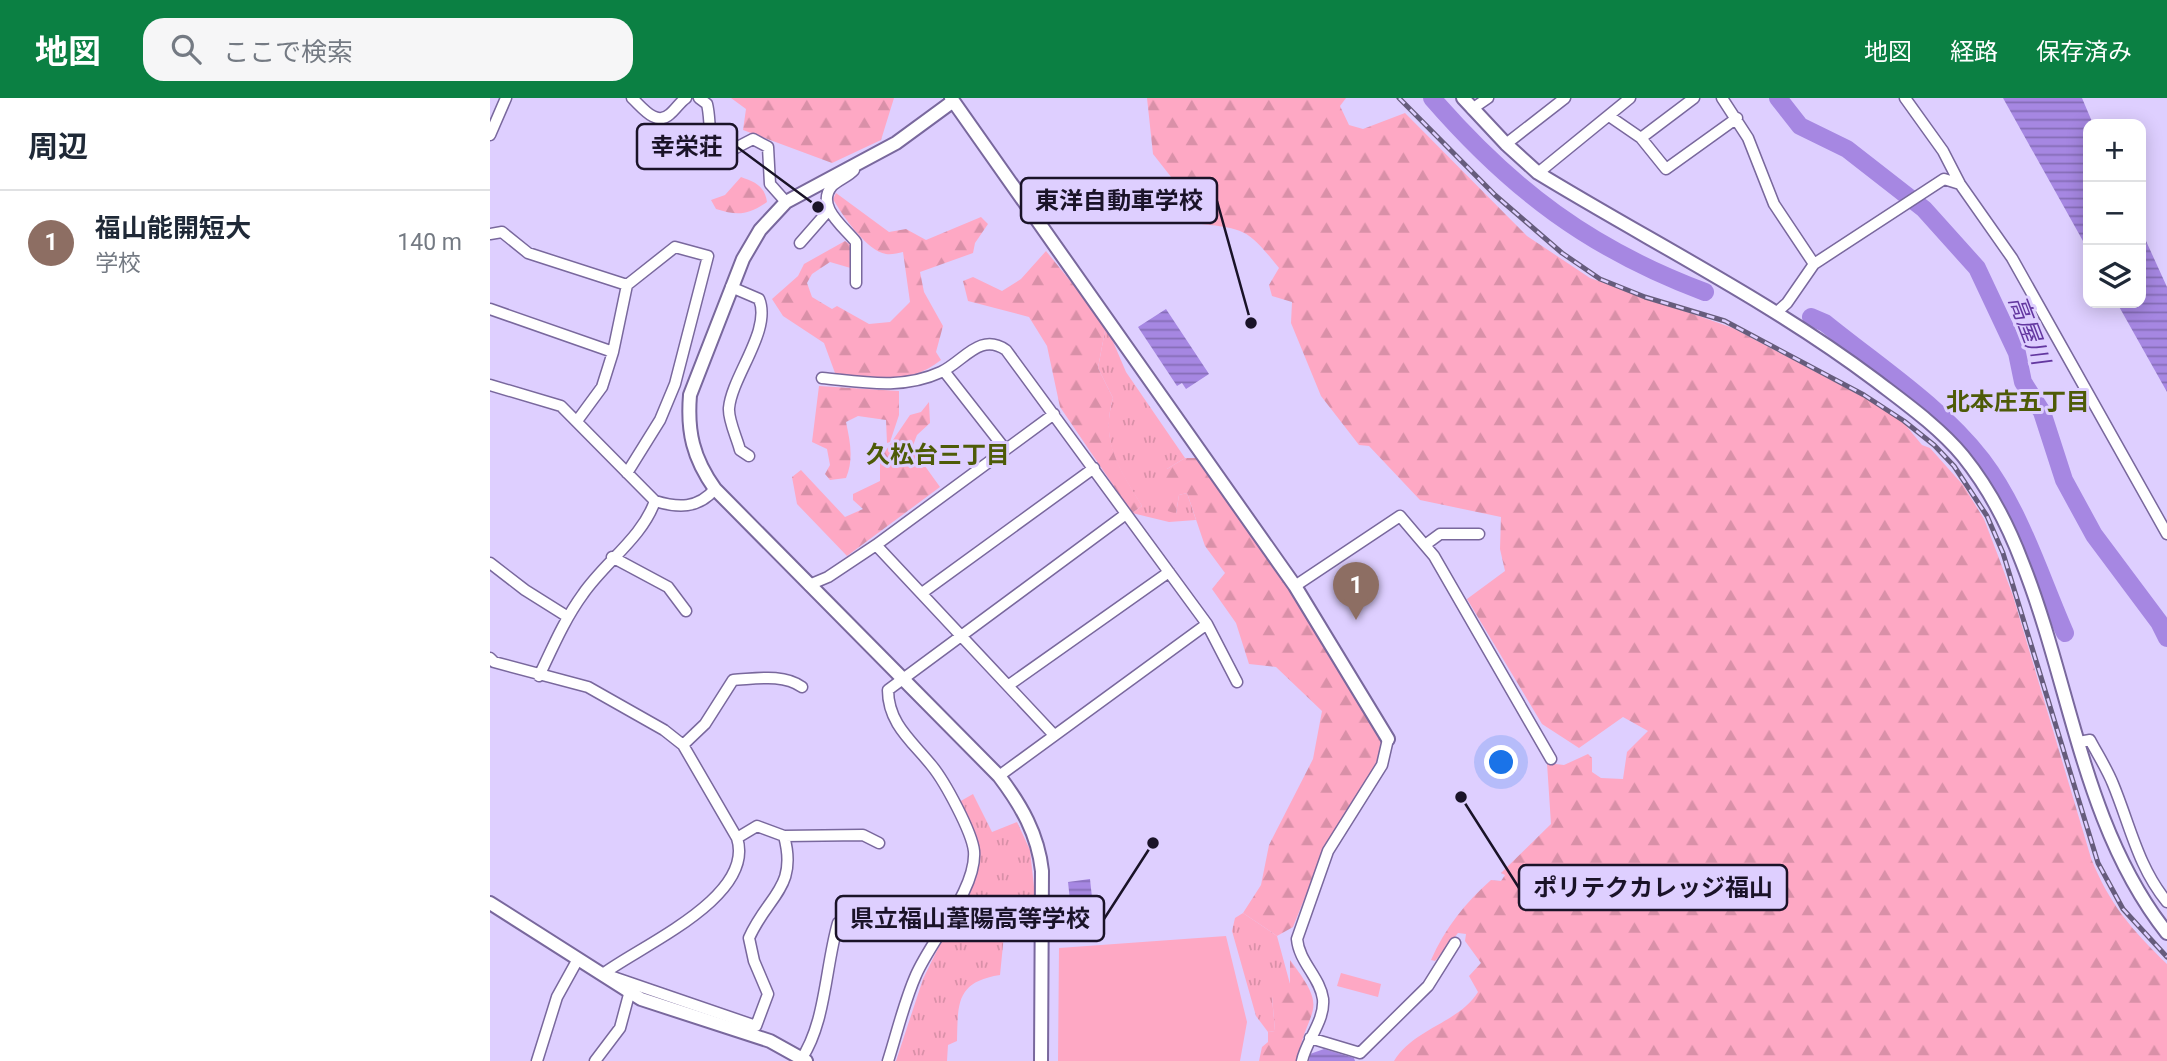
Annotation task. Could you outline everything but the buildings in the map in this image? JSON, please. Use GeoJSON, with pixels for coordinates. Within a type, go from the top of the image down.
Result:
{"type":"FeatureCollection","features":[{"type":"Feature","properties":{"kind":"street"},"geometry":{"type":"LineString","coordinates":[[490,135],[506,98]]}},
{"type":"Feature","properties":{"kind":"street"},"geometry":{"type":"LineString","coordinates":[[632,98],[653,118],[660,119],[668,117],[686,98]]}},
{"type":"Feature","properties":{"kind":"street"},"geometry":{"type":"LineString","coordinates":[[699,98],[707,104],[710,141],[715,148],[724,154],[753,139],[768,147],[770,184],[786,202]]}},
{"type":"Feature","properties":{"kind":"street"},"geometry":{"type":"LineString","coordinates":[[1463,98],[1506,144],[1538,173],[1824,342],[1907,405],[1962,455],[1996,508],[2021,558],[2037,601],[2102,815],[2122,864],[2134,889],[2167,933]]}},
{"type":"Feature","properties":{"kind":"street"},"geometry":{"type":"LineString","coordinates":[[1472,109],[1488,98]]}},
{"type":"Feature","properties":{"kind":"street"},"geometry":{"type":"LineString","coordinates":[[1506,144],[1565,98]]}},
{"type":"Feature","properties":{"kind":"street"},"geometry":{"type":"LineString","coordinates":[[1538,173],[1609,116],[1616,102],[1630,98]]}},
{"type":"Feature","properties":{"kind":"street"},"geometry":{"type":"LineString","coordinates":[[1640,138],[1694,98]]}},
{"type":"Feature","properties":{"kind":"street"},"geometry":{"type":"LineString","coordinates":[[1722,98],[1737,118],[1774,204],[1819,261]]}},
{"type":"Feature","properties":{"kind":"street"},"geometry":{"type":"LineString","coordinates":[[1905,98],[1943,151],[1960,184],[2012,258],[2167,534]]}},
{"type":"Feature","properties":{"kind":"street"},"geometry":{"type":"LineString","coordinates":[[1041,1061],[1040,850],[1019,802],[999,776],[902,681],[715,489],[700,468],[692,448],[688,419],[690,395],[731,287],[760,230],[786,202],[895,143],[951,100],[1295,586],[1388,739],[1382,765],[1328,851],[1297,939],[1298,954],[1323,999],[1319,1020],[1305,1046],[1302,1061]]}},
{"type":"Feature","properties":{"kind":"street"},"geometry":{"type":"LineString","coordinates":[[1609,116],[1640,138],[1666,169],[1737,118]]}},
{"type":"Feature","properties":{"kind":"street"},"geometry":{"type":"LineString","coordinates":[[853,166],[854,172],[833,185],[827,195],[828,211],[856,242],[856,282]]}},
{"type":"Feature","properties":{"kind":"street"},"geometry":{"type":"LineString","coordinates":[[1776,312],[1787,303],[1819,261],[1944,179],[1960,184]]}},
{"type":"Feature","properties":{"kind":"street"},"geometry":{"type":"LineString","coordinates":[[800,243],[828,211]]}},
{"type":"Feature","properties":{"kind":"street"},"geometry":{"type":"LineString","coordinates":[[490,234],[502,232],[528,253],[626,285]]}},
{"type":"Feature","properties":{"kind":"street"},"geometry":{"type":"LineString","coordinates":[[576,421],[602,387],[614,352],[626,285],[675,247],[708,256],[675,384],[660,420],[627,473]]}},
{"type":"Feature","properties":{"kind":"street"},"geometry":{"type":"LineString","coordinates":[[731,287],[759,299],[762,307],[757,334],[729,408],[740,450],[749,456]]}},
{"type":"Feature","properties":{"kind":"street"},"geometry":{"type":"LineString","coordinates":[[490,309],[534,327],[614,352]]}},
{"type":"Feature","properties":{"kind":"street"},"geometry":{"type":"LineString","coordinates":[[822,378],[892,384],[922,380],[944,371],[984,343],[995,343],[1006,350],[1207,625],[1237,682]]}},
{"type":"Feature","properties":{"kind":"street"},"geometry":{"type":"LineString","coordinates":[[944,371],[1005,449]]}},
{"type":"Feature","properties":{"kind":"street"},"geometry":{"type":"LineString","coordinates":[[490,385],[561,406],[655,501],[673,506],[691,505],[707,498],[715,489]]}},
{"type":"Feature","properties":{"kind":"street"},"geometry":{"type":"LineString","coordinates":[[809,585],[828,577],[876,545],[1054,414]]}},
{"type":"Feature","properties":{"kind":"street"},"geometry":{"type":"LineString","coordinates":[[922,593],[1094,468]]}},
{"type":"Feature","properties":{"kind":"street"},"geometry":{"type":"LineString","coordinates":[[539,676],[568,617],[612,558],[632,542],[655,501]]}},
{"type":"Feature","properties":{"kind":"street"},"geometry":{"type":"LineString","coordinates":[[888,1061],[916,975],[971,877],[974,850],[969,834],[933,767],[913,746],[893,717],[888,705],[888,690],[1126,514]]}},
{"type":"Feature","properties":{"kind":"street"},"geometry":{"type":"LineString","coordinates":[[1295,586],[1400,516],[1425,545],[1551,759]]}},
{"type":"Feature","properties":{"kind":"street"},"geometry":{"type":"LineString","coordinates":[[1425,545],[1440,534],[1479,534]]}},
{"type":"Feature","properties":{"kind":"street"},"geometry":{"type":"LineString","coordinates":[[876,545],[963,634],[1054,735]]}},
{"type":"Feature","properties":{"kind":"street"},"geometry":{"type":"LineString","coordinates":[[612,558],[668,587],[686,611]]}},
{"type":"Feature","properties":{"kind":"street"},"geometry":{"type":"LineString","coordinates":[[490,563],[524,590],[568,617]]}},
{"type":"Feature","properties":{"kind":"street"},"geometry":{"type":"LineString","coordinates":[[1009,685],[1169,572]]}},
{"type":"Feature","properties":{"kind":"street"},"geometry":{"type":"LineString","coordinates":[[999,776],[1207,625]]}},
{"type":"Feature","properties":{"kind":"street"},"geometry":{"type":"LineString","coordinates":[[490,658],[494,662],[539,676],[588,687],[648,719],[683,745],[741,849],[739,862],[718,895],[692,918],[629,955],[603,974]]}},
{"type":"Feature","properties":{"kind":"street"},"geometry":{"type":"LineString","coordinates":[[683,745],[705,724],[733,681],[775,678],[795,682],[802,687]]}},
{"type":"Feature","properties":{"kind":"street"},"geometry":{"type":"LineString","coordinates":[[2079,743],[2090,740],[2113,782],[2138,856],[2151,883],[2167,902]]}},
{"type":"Feature","properties":{"kind":"street"},"geometry":{"type":"LineString","coordinates":[[737,838],[757,827],[784,836],[863,835],[879,843]]}},
{"type":"Feature","properties":{"kind":"street"},"geometry":{"type":"LineString","coordinates":[[490,903],[603,974],[631,988],[756,1026],[768,995],[754,961],[750,938],[787,873],[790,858],[784,836]]}},
{"type":"Feature","properties":{"kind":"street"},"geometry":{"type":"LineString","coordinates":[[631,988],[640,999],[770,1041],[803,1060],[825,999],[823,985],[838,923]]}},
{"type":"Feature","properties":{"kind":"street"},"geometry":{"type":"LineString","coordinates":[[1310,1038],[1362,1057],[1428,986],[1455,943]]}},
{"type":"Feature","properties":{"kind":"street"},"geometry":{"type":"LineString","coordinates":[[542,1059],[556,997],[579,959]]}},
{"type":"Feature","properties":{"kind":"street"},"geometry":{"type":"LineString","coordinates":[[595,1061],[620,1028],[631,988]]}},
{"type":"Feature","properties":{"kind":"green space"},"geometry":{"type":"Polygon","coordinates":[[[731,98],[894,98],[881,140],[832,163],[743,130],[746,109],[731,98]]]}},
{"type":"Feature","properties":{"kind":"green space"},"geometry":{"type":"Polygon","coordinates":[[[1147,98],[1346,98],[1340,106],[1349,125],[1363,129],[1405,113],[1527,236],[1590,278],[1733,328],[1865,398],[1903,422],[1922,445],[1930,448],[1963,485],[1984,519],[2013,596],[2091,858],[2123,916],[2167,964],[2167,1061],[1394,1061],[1413,1041],[1470,1003],[1478,992],[1469,976],[1481,963],[1465,941],[1466,934],[1458,933],[1435,961],[1431,960],[1449,927],[1464,907],[1491,880],[1501,881],[1505,875],[1501,873],[1551,824],[1547,763],[1564,765],[1588,754],[1592,758],[1592,772],[1601,778],[1623,779],[1627,752],[1648,731],[1623,717],[1579,748],[1542,724],[1467,599],[1505,571],[1500,549],[1501,517],[1420,500],[1369,446],[1359,445],[1321,396],[1291,323],[1292,302],[1272,296],[1269,285],[1279,268],[1251,237],[1243,232],[1193,223],[1179,187],[1153,154],[1147,98]]]}},
{"type":"Feature","properties":{"kind":"green space"},"geometry":{"type":"Polygon","coordinates":[[[741,177],[758,185],[767,202],[743,213],[716,209],[711,200],[725,195],[741,177]]]}},
{"type":"Feature","properties":{"kind":"green space"},"geometry":{"type":"Polygon","coordinates":[[[836,193],[889,232],[906,229],[926,240],[981,217],[988,224],[975,243],[973,253],[920,272],[924,292],[943,326],[936,352],[941,360],[929,368],[916,374],[890,378],[835,373],[824,343],[783,316],[772,299],[798,276],[804,264],[845,241],[855,248],[854,269],[830,262],[812,274],[807,283],[812,297],[832,309],[837,306],[869,324],[890,322],[910,302],[903,252],[886,254],[871,246],[837,206],[833,199],[836,193]]]}},
{"type":"Feature","properties":{"kind":"green space"},"geometry":{"type":"Polygon","coordinates":[[[1046,251],[1106,325],[1098,368],[1113,398],[1109,428],[1114,455],[1142,506],[1132,513],[1060,407],[1047,346],[1029,317],[968,301],[963,281],[973,277],[1002,291],[1021,279],[1046,251]]]}},
{"type":"Feature","properties":{"kind":"green space"},"geometry":{"type":"Polygon","coordinates":[[[1106,325],[1126,372],[1185,458],[1167,469],[1176,514],[1179,495],[1187,493],[1196,520],[1169,522],[1132,513],[1142,506],[1114,455],[1109,428],[1113,398],[1098,368],[1106,325]]]}},
{"type":"Feature","properties":{"kind":"green space"},"geometry":{"type":"Polygon","coordinates":[[[819,386],[899,391],[899,415],[890,442],[887,443],[886,420],[858,416],[846,422],[851,457],[846,478],[830,480],[825,474],[830,465],[827,449],[812,442],[819,386]]]}},
{"type":"Feature","properties":{"kind":"green space"},"geometry":{"type":"Polygon","coordinates":[[[929,402],[930,423],[917,435],[912,448],[940,487],[847,556],[797,504],[792,477],[801,470],[845,517],[863,509],[853,500],[853,494],[880,481],[880,459],[910,415],[921,412],[929,402]]]}},
{"type":"Feature","properties":{"kind":"green space"},"geometry":{"type":"Polygon","coordinates":[[[1185,458],[1198,458],[1292,587],[1384,739],[1378,765],[1324,850],[1293,927],[1277,936],[1243,913],[1261,885],[1269,845],[1313,759],[1322,711],[1276,667],[1249,664],[1236,623],[1212,589],[1225,573],[1205,546],[1187,493],[1179,495],[1176,514],[1168,511],[1160,494],[1167,469],[1185,458]]]}},
{"type":"Feature","properties":{"kind":"green space"},"geometry":{"type":"Polygon","coordinates":[[[973,794],[992,832],[1017,822],[1030,850],[1035,896],[998,897],[1005,925],[1000,975],[975,983],[962,996],[957,1041],[948,1045],[947,1061],[896,1061],[923,979],[977,869],[977,842],[959,802],[973,794]]]}},
{"type":"Feature","properties":{"kind":"green space"},"geometry":{"type":"Polygon","coordinates":[[[1243,913],[1277,936],[1290,984],[1272,997],[1275,1031],[1268,1032],[1256,1016],[1232,931],[1235,918],[1243,913]]]}},
{"type":"Feature","properties":{"kind":"green space"},"geometry":{"type":"Polygon","coordinates":[[[1226,936],[1247,1022],[1240,1061],[1058,1061],[1059,948],[1226,936]]]}},
{"type":"Feature","properties":{"kind":"green space"},"geometry":{"type":"Polygon","coordinates":[[[1290,960],[1310,991],[1313,1009],[1297,1061],[1259,1061],[1262,1047],[1268,1042],[1268,1032],[1275,1031],[1272,996],[1290,983],[1290,960]]]}},
{"type":"Feature","properties":{"kind":"green space"},"geometry":{"type":"Polygon","coordinates":[[[1341,973],[1381,984],[1378,997],[1337,986],[1341,973]]]}},
{"type":"Feature","properties":{"kind":"shaded area"},"geometry":{"type":"Polygon","coordinates":[[[2003,98],[2082,98],[2091,119],[2083,119],[2083,241],[2003,98]]]}},
{"type":"Feature","properties":{"kind":"shaded area"},"geometry":{"type":"Polygon","coordinates":[[[2146,241],[2167,287],[2167,392],[2120,308],[2146,308],[2146,241]]]}},
{"type":"Feature","properties":{"kind":"shaded area"},"geometry":{"type":"Polygon","coordinates":[[[1166,309],[1209,374],[1186,389],[1182,383],[1177,386],[1138,327],[1166,309]]]}},
{"type":"Feature","properties":{"kind":"shaded area"},"geometry":{"type":"Polygon","coordinates":[[[1090,879],[1094,916],[1072,919],[1068,882],[1090,879]]]}},
{"type":"Feature","properties":{"kind":"shaded area"},"geometry":{"type":"Polygon","coordinates":[[[1324,1049],[1354,1058],[1355,1061],[1309,1061],[1310,1054],[1324,1049]]]}},
{"type":"Feature","properties":{"kind":"waterway"},"geometry":{"type":"LineString","coordinates":[[1432,98],[1492,161],[1555,213],[1625,256],[1705,292]]}},
{"type":"Feature","properties":{"kind":"waterway","name":"高屋川"},"geometry":{"type":"LineString","coordinates":[[1778,98],[1800,126],[1847,149],[1924,209],[1977,268],[2017,353],[2023,382],[2042,412],[2064,480],[2094,535],[2159,622],[2167,638]]}},
{"type":"Feature","properties":{"kind":"waterway"},"geometry":{"type":"LineString","coordinates":[[1811,317],[1825,323],[1908,387],[1947,422],[1982,460],[2018,522],[2065,633]]}},
{"type":"Feature","properties":{"kind":"railway"},"geometry":{"type":"LineString","coordinates":[[1399,98],[1495,195],[1562,253],[1600,279],[1645,297],[1725,321],[1864,395],[1904,421],[1934,445],[1954,466],[1987,516],[2003,553],[2098,863],[2123,909],[2167,957]]}},
{"type":"Feature","properties":{"kind":"place","name":"幸栄荘"},"geometry":{"type":"Point","coordinates":[818,207]}},
{"type":"Feature","properties":{"kind":"place","name":"東洋自動車学校"},"geometry":{"type":"Point","coordinates":[1251,323]}},
{"type":"Feature","properties":{"kind":"place","name":"福山能開短大"},"geometry":{"type":"Point","coordinates":[1356,620]}},
{"type":"Feature","properties":{"kind":"place","name":"ポリテクカレッジ福山"},"geometry":{"type":"Point","coordinates":[1461,797]}},
{"type":"Feature","properties":{"kind":"place","name":"県立福山葦陽高等学校"},"geometry":{"type":"Point","coordinates":[1153,843]}},
{"type":"Feature","properties":{"kind":"district","name":"北本庄五丁目"},"geometry":{"type":"Point","coordinates":[2018,402]}},
{"type":"Feature","properties":{"kind":"district","name":"久松台三丁目"},"geometry":{"type":"Point","coordinates":[938,455]}}]}
